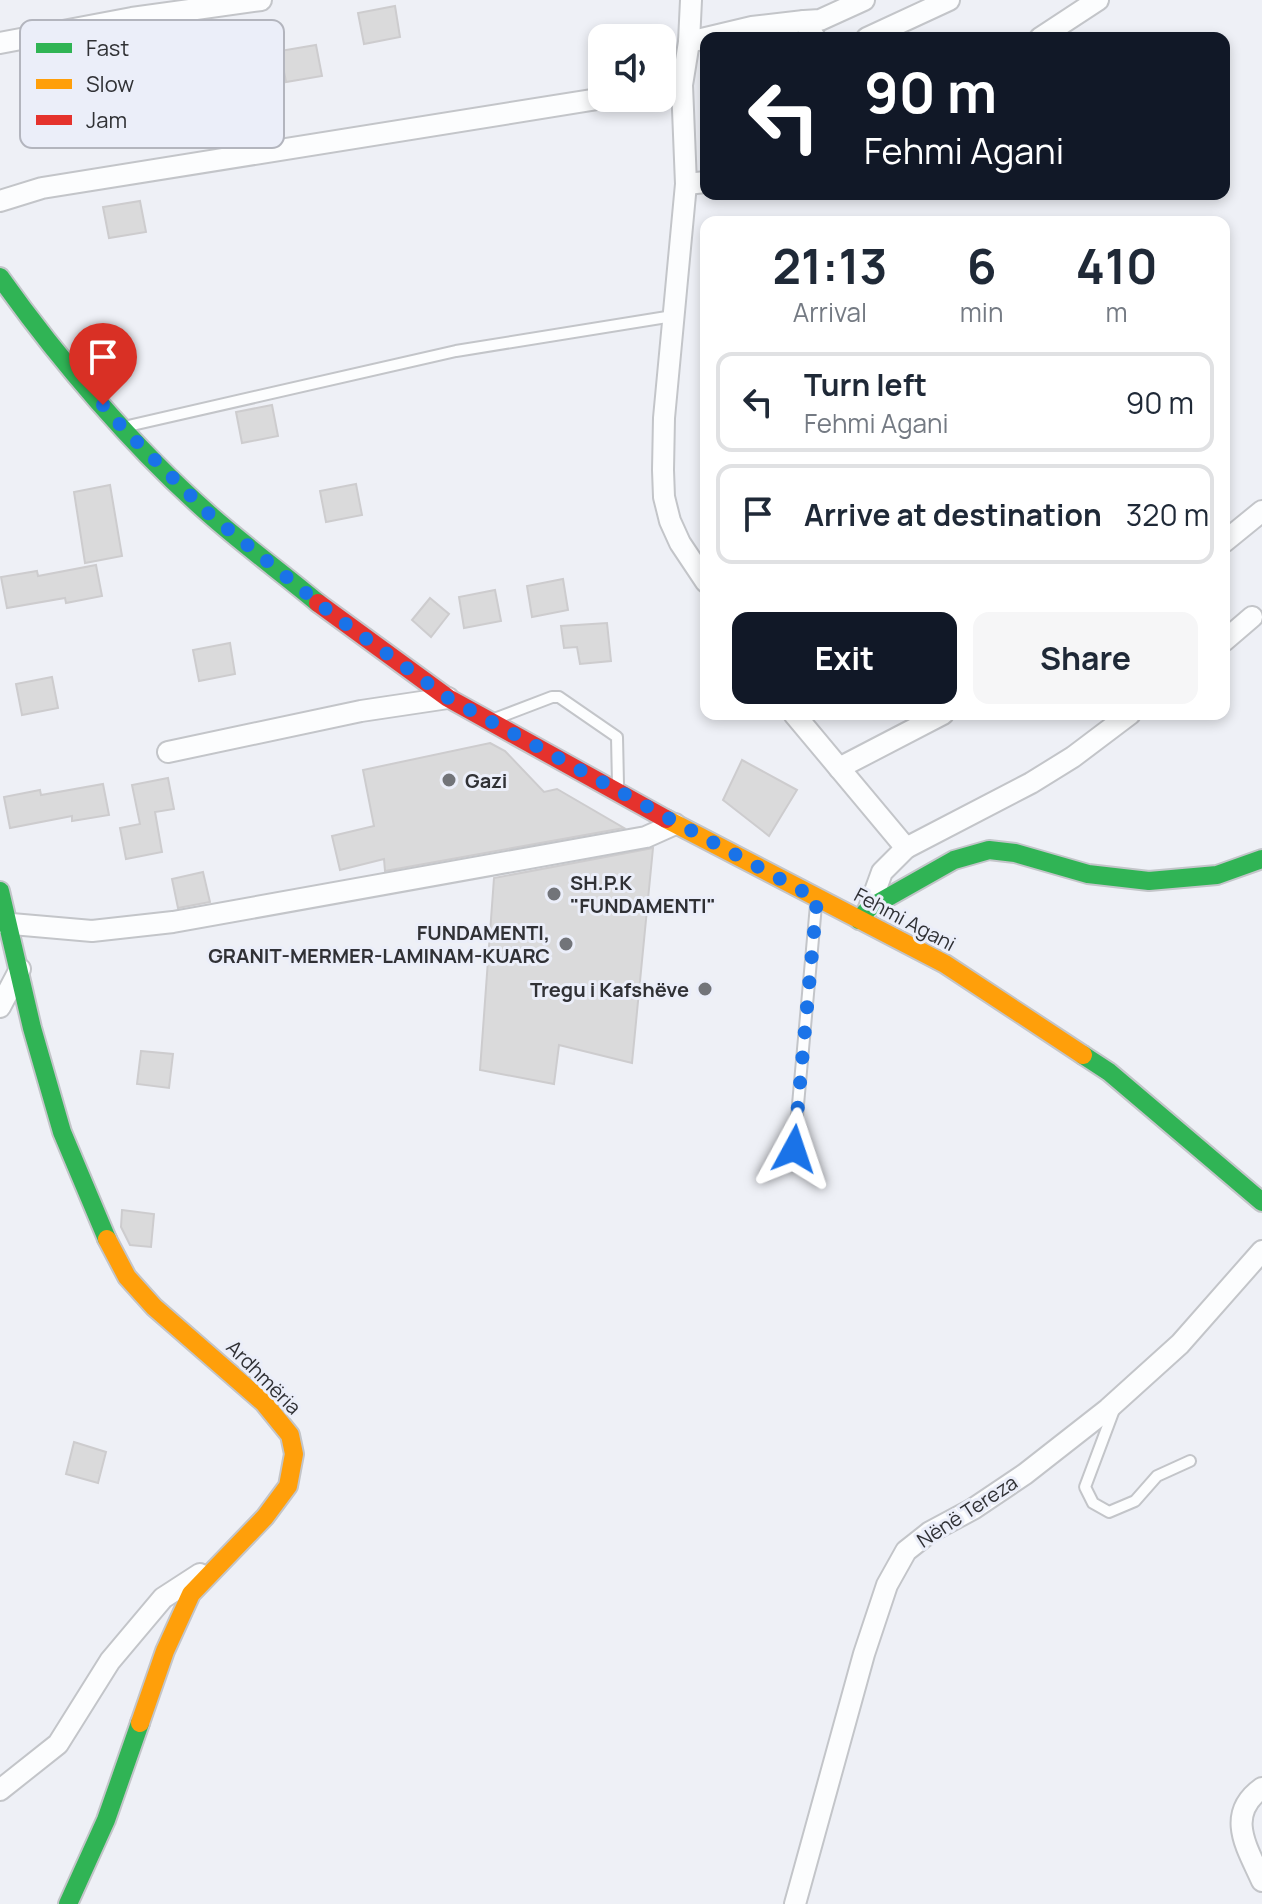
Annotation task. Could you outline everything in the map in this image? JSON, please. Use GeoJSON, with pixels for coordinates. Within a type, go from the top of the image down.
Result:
{"type":"FeatureCollection","features":[{"type":"Feature","properties":{"kind":"main road","name":"Fehmi Agani"},"geometry":{"type":"LineString","coordinates":[[0,277],[25,312],[123,428],[208,513],[332,614],[448,698],[817,899],[864,914],[945,964],[1109,1072],[1262,1202]]}},
{"type":"Feature","properties":{"kind":"main road"},"geometry":{"type":"LineString","coordinates":[[864,914],[954,860],[989,850],[1015,853],[1088,874],[1149,881],[1217,875],[1262,859]]}},
{"type":"Feature","properties":{"kind":"main road","name":"Ardhmëria"},"geometry":{"type":"LineString","coordinates":[[0,891],[3,923],[20,969],[32,1028],[62,1132],[127,1277],[154,1307],[264,1403],[290,1435],[294,1454],[288,1486],[265,1517],[191,1594],[165,1651],[106,1820],[68,1904]]}},
{"type":"Feature","properties":{"kind":"street"},"geometry":{"type":"LineString","coordinates":[[121,20],[261,0]]}},
{"type":"Feature","properties":{"kind":"street"},"geometry":{"type":"LineString","coordinates":[[676,76],[689,42],[691,0]]}},
{"type":"Feature","properties":{"kind":"street"},"geometry":{"type":"LineString","coordinates":[[731,32],[752,27],[810,29],[820,20],[864,0]]}},
{"type":"Feature","properties":{"kind":"street"},"geometry":{"type":"LineString","coordinates":[[880,32],[949,0]]}},
{"type":"Feature","properties":{"kind":"street"},"geometry":{"type":"LineString","coordinates":[[1049,32],[1098,0]]}},
{"type":"Feature","properties":{"kind":"street"},"geometry":{"type":"LineString","coordinates":[[0,43],[20,39]]}},
{"type":"Feature","properties":{"kind":"street"},"geometry":{"type":"LineString","coordinates":[[689,42],[700,39]]}},
{"type":"Feature","properties":{"kind":"street"},"geometry":{"type":"LineString","coordinates":[[0,201],[42,188],[588,101]]}},
{"type":"Feature","properties":{"kind":"street"},"geometry":{"type":"LineString","coordinates":[[676,103],[696,183],[673,316],[664,418],[664,497],[680,543],[700,573]]}},
{"type":"Feature","properties":{"kind":"street"},"geometry":{"type":"LineString","coordinates":[[1230,537],[1262,511]]}},
{"type":"Feature","properties":{"kind":"street"},"geometry":{"type":"LineString","coordinates":[[1230,636],[1252,617]]}},
{"type":"Feature","properties":{"kind":"street"},"geometry":{"type":"LineString","coordinates":[[168,752],[361,711],[448,698]]}},
{"type":"Feature","properties":{"kind":"street"},"geometry":{"type":"LineString","coordinates":[[799,720],[906,848]]}},
{"type":"Feature","properties":{"kind":"street"},"geometry":{"type":"LineString","coordinates":[[839,768],[931,720]]}},
{"type":"Feature","properties":{"kind":"street"},"geometry":{"type":"LineString","coordinates":[[864,914],[882,872],[906,848],[1031,783],[1073,757],[1122,720]]}},
{"type":"Feature","properties":{"kind":"street"},"geometry":{"type":"LineString","coordinates":[[3,923],[92,931],[173,922],[646,837],[675,824]]}},
{"type":"Feature","properties":{"kind":"street"},"geometry":{"type":"LineString","coordinates":[[0,1007],[20,969]]}},
{"type":"Feature","properties":{"kind":"street","name":"Nënë Tereza"},"geometry":{"type":"LineString","coordinates":[[795,1904],[864,1654],[887,1585],[906,1551],[930,1532],[973,1509],[1025,1474],[1117,1402],[1180,1344],[1262,1251]]}},
{"type":"Feature","properties":{"kind":"street"},"geometry":{"type":"LineString","coordinates":[[0,1790],[58,1744],[110,1661],[163,1598],[230,1554]]}},
{"type":"Feature","properties":{"kind":"street"},"geometry":{"type":"LineString","coordinates":[[1262,1788],[1252,1795],[1242,1814],[1240,1833],[1262,1881]]}},
{"type":"Feature","properties":{"kind":"lane"},"geometry":{"type":"LineString","coordinates":[[123,428],[456,351],[673,316]]}},
{"type":"Feature","properties":{"kind":"lane"},"geometry":{"type":"LineString","coordinates":[[489,721],[559,697],[617,737],[618,790]]}},
{"type":"Feature","properties":{"kind":"lane"},"geometry":{"type":"LineString","coordinates":[[794,1149],[817,899]]}},
{"type":"Feature","properties":{"kind":"lane"},"geometry":{"type":"LineString","coordinates":[[1117,1402],[1085,1487],[1093,1503],[1109,1512],[1135,1501],[1157,1476],[1190,1461]]}},
{"type":"Feature","properties":{"kind":"building"},"geometry":{"type":"Polygon","coordinates":[[[395,6],[400,37],[364,44],[358,13],[395,6]]]}},
{"type":"Feature","properties":{"kind":"building"},"geometry":{"type":"Polygon","coordinates":[[[316,45],[322,76],[286,82],[284,50],[316,45]]]}},
{"type":"Feature","properties":{"kind":"building"},"geometry":{"type":"Polygon","coordinates":[[[140,201],[146,232],[109,238],[103,207],[140,201]]]}},
{"type":"Feature","properties":{"kind":"building"},"geometry":{"type":"Polygon","coordinates":[[[272,405],[278,436],[242,443],[236,412],[272,405]]]}},
{"type":"Feature","properties":{"kind":"building"},"geometry":{"type":"Polygon","coordinates":[[[356,484],[362,515],[326,522],[320,491],[356,484]]]}},
{"type":"Feature","properties":{"kind":"building"},"geometry":{"type":"Polygon","coordinates":[[[110,485],[122,556],[85,563],[74,492],[110,485]]]}},
{"type":"Feature","properties":{"kind":"building"},"geometry":{"type":"Polygon","coordinates":[[[96,565],[102,596],[66,603],[65,598],[7,608],[1,577],[37,571],[38,576],[96,565]]]}},
{"type":"Feature","properties":{"kind":"building"},"geometry":{"type":"Polygon","coordinates":[[[563,579],[568,610],[532,617],[527,586],[563,579]]]}},
{"type":"Feature","properties":{"kind":"building"},"geometry":{"type":"Polygon","coordinates":[[[495,590],[501,621],[464,628],[459,597],[495,590]]]}},
{"type":"Feature","properties":{"kind":"building"},"geometry":{"type":"Polygon","coordinates":[[[430,598],[449,614],[431,637],[412,620],[430,598]]]}},
{"type":"Feature","properties":{"kind":"building"},"geometry":{"type":"Polygon","coordinates":[[[607,623],[611,661],[580,664],[577,647],[564,648],[561,626],[607,623]]]}},
{"type":"Feature","properties":{"kind":"building"},"geometry":{"type":"Polygon","coordinates":[[[230,643],[235,674],[199,681],[193,650],[230,643]]]}},
{"type":"Feature","properties":{"kind":"building"},"geometry":{"type":"Polygon","coordinates":[[[52,677],[58,708],[22,715],[16,684],[52,677]]]}},
{"type":"Feature","properties":{"kind":"building"},"geometry":{"type":"Polygon","coordinates":[[[490,743],[505,751],[544,792],[557,789],[624,828],[385,871],[384,859],[340,870],[332,836],[374,826],[363,770],[490,743]]]}},
{"type":"Feature","properties":{"kind":"building"},"geometry":{"type":"Polygon","coordinates":[[[742,760],[797,790],[769,836],[723,800],[742,760]]]}},
{"type":"Feature","properties":{"kind":"building"},"geometry":{"type":"Polygon","coordinates":[[[168,778],[174,809],[155,812],[162,852],[126,859],[120,828],[140,824],[132,785],[168,778]]]}},
{"type":"Feature","properties":{"kind":"building"},"geometry":{"type":"Polygon","coordinates":[[[103,784],[109,815],[72,821],[72,816],[10,828],[4,797],[40,790],[41,795],[103,784]]]}},
{"type":"Feature","properties":{"kind":"building","name":"FUNDAMENTI, GRANIT-MERMER-LAMINAM-KUARC"},"geometry":{"type":"Polygon","coordinates":[[[653,848],[632,1063],[559,1045],[554,1084],[480,1070],[494,878],[653,848]]]}},
{"type":"Feature","properties":{"kind":"building"},"geometry":{"type":"Polygon","coordinates":[[[203,872],[210,902],[178,908],[172,879],[203,872]]]}},
{"type":"Feature","properties":{"kind":"building"},"geometry":{"type":"Polygon","coordinates":[[[141,1051],[173,1054],[169,1088],[137,1084],[141,1051]]]}},
{"type":"Feature","properties":{"kind":"building"},"geometry":{"type":"Polygon","coordinates":[[[122,1210],[154,1214],[151,1247],[130,1245],[121,1227],[122,1210]]]}},
{"type":"Feature","properties":{"kind":"building"},"geometry":{"type":"Polygon","coordinates":[[[74,1442],[106,1452],[98,1483],[66,1474],[74,1442]]]}},
{"type":"Feature","properties":{"kind":"traffic: fast"},"geometry":{"type":"LineString","coordinates":[[0,277],[72,371],[153,461],[222,525],[318,603]]}},
{"type":"Feature","properties":{"kind":"traffic: fast"},"geometry":{"type":"LineString","coordinates":[[859,920],[869,908],[954,860],[989,850],[1015,853],[1088,874],[1149,881],[1217,875],[1262,859]]}},
{"type":"Feature","properties":{"kind":"traffic: fast"},"geometry":{"type":"LineString","coordinates":[[0,891],[32,1028],[62,1132],[107,1239]]}},
{"type":"Feature","properties":{"kind":"traffic: fast"},"geometry":{"type":"LineString","coordinates":[[1083,1055],[1109,1072],[1262,1202]]}},
{"type":"Feature","properties":{"kind":"traffic: fast"},"geometry":{"type":"LineString","coordinates":[[68,1904],[106,1820],[140,1723]]}},
{"type":"Feature","properties":{"kind":"traffic: slow"},"geometry":{"type":"LineString","coordinates":[[666,819],[945,964],[1083,1055]]}},
{"type":"Feature","properties":{"kind":"traffic: slow"},"geometry":{"type":"LineString","coordinates":[[107,1239],[127,1277],[154,1307],[264,1403],[290,1435],[294,1454],[288,1486],[265,1517],[191,1594],[165,1651],[140,1723]]}},
{"type":"Feature","properties":{"kind":"traffic: jam"},"geometry":{"type":"LineString","coordinates":[[318,603],[448,698],[666,819]]}},
{"type":"Feature","properties":{"kind":"place","name":"Gazi"},"geometry":{"type":"Point","coordinates":[449,780]}},
{"type":"Feature","properties":{"kind":"place","name":"SH.P.K \"FUNDAMENTI\""},"geometry":{"type":"Point","coordinates":[554,894]}},
{"type":"Feature","properties":{"kind":"place","name":"FUNDAMENTI, GRANIT-MERMER-LAMINAM-KUARC"},"geometry":{"type":"Point","coordinates":[566,944]}},
{"type":"Feature","properties":{"kind":"place","name":"Tregu i Kafshëve"},"geometry":{"type":"Point","coordinates":[705,989]}},
{"type":"Feature","properties":{"kind":"route"},"geometry":{"type":"LineString","coordinates":[[103,405],[208,513],[332,614],[448,698],[817,899],[794,1149]]}}]}
